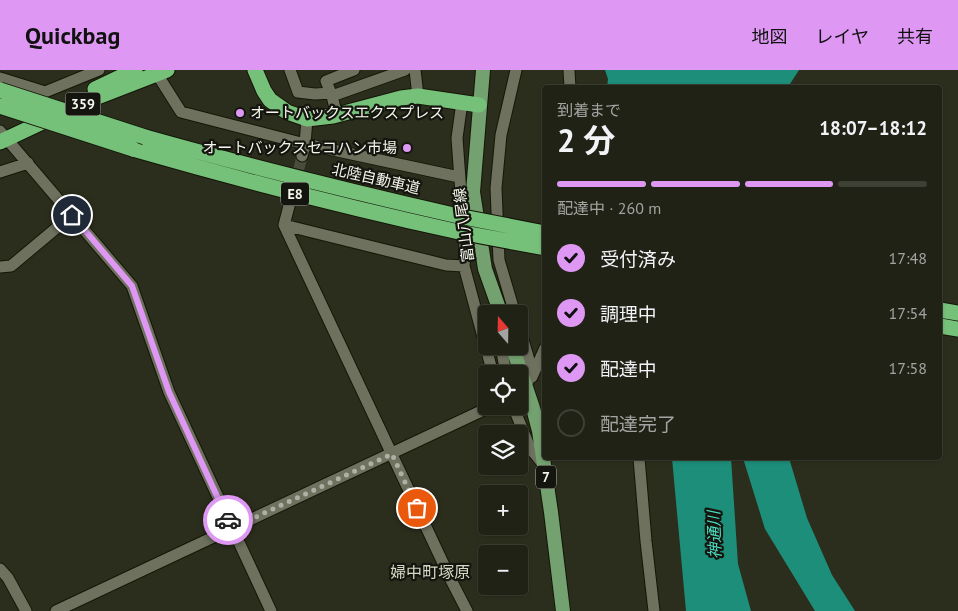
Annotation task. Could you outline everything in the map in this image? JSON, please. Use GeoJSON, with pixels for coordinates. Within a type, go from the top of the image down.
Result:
{"type":"FeatureCollection","features":[{"type":"Feature","properties":{"kind":"highway","name":"359"},"geometry":{"type":"LineString","coordinates":[[1,135],[135,70]]}},
{"type":"Feature","properties":{"kind":"highway"},"geometry":{"type":"LineString","coordinates":[[255,70],[270,100],[287,112],[307,119],[333,116],[401,98],[418,96],[479,105]]}},
{"type":"Feature","properties":{"kind":"highway","name":"359"},"geometry":{"type":"LineString","coordinates":[[1,135],[162,72]]}},
{"type":"Feature","properties":{"kind":"highway","name":"北陸自動車道"},"geometry":{"type":"LineString","coordinates":[[0,90],[145,137],[238,163],[351,192],[542,232]]}},
{"type":"Feature","properties":{"kind":"highway","name":"E8"},"geometry":{"type":"LineString","coordinates":[[0,106],[133,149],[337,205],[459,232],[542,247]]}},
{"type":"Feature","properties":{"kind":"highway"},"geometry":{"type":"LineString","coordinates":[[942,310],[958,313]]}},
{"type":"Feature","properties":{"kind":"highway"},"geometry":{"type":"LineString","coordinates":[[942,326],[958,329]]}},
{"type":"Feature","properties":{"kind":"main road","name":"富山八尾線"},"geometry":{"type":"LineString","coordinates":[[483,70],[474,192],[485,269],[498,305]]}},
{"type":"Feature","properties":{"kind":"main road","name":"7"},"geometry":{"type":"LineString","coordinates":[[528,388],[542,451]]}},
{"type":"Feature","properties":{"kind":"main road","name":"7"},"geometry":{"type":"LineString","coordinates":[[543,460],[563,611]]}},
{"type":"Feature","properties":{"kind":"street"},"geometry":{"type":"LineString","coordinates":[[0,78],[45,92],[99,70]]}},
{"type":"Feature","properties":{"kind":"street"},"geometry":{"type":"LineString","coordinates":[[290,70],[298,92],[315,94],[332,94],[405,70]]}},
{"type":"Feature","properties":{"kind":"street"},"geometry":{"type":"LineString","coordinates":[[336,112],[332,94],[326,81],[354,70]]}},
{"type":"Feature","properties":{"kind":"street"},"geometry":{"type":"LineString","coordinates":[[415,70],[418,96]]}},
{"type":"Feature","properties":{"kind":"street"},"geometry":{"type":"LineString","coordinates":[[512,305],[499,260],[496,188],[501,135],[516,70]]}},
{"type":"Feature","properties":{"kind":"street"},"geometry":{"type":"LineString","coordinates":[[569,70],[570,85]]}},
{"type":"Feature","properties":{"kind":"street"},"geometry":{"type":"LineString","coordinates":[[162,72],[182,112],[305,144],[460,177]]}},
{"type":"Feature","properties":{"kind":"street"},"geometry":{"type":"LineString","coordinates":[[462,102],[457,138],[465,249],[464,266],[491,365]]}},
{"type":"Feature","properties":{"kind":"street"},"geometry":{"type":"LineString","coordinates":[[302,156],[307,119]]}},
{"type":"Feature","properties":{"kind":"street"},"geometry":{"type":"LineString","coordinates":[[1,135],[28,163],[132,286],[169,392],[271,611]]}},
{"type":"Feature","properties":{"kind":"street"},"geometry":{"type":"LineString","coordinates":[[0,172],[28,163]]}},
{"type":"Feature","properties":{"kind":"street"},"geometry":{"type":"LineString","coordinates":[[289,206],[284,225],[467,611]]}},
{"type":"Feature","properties":{"kind":"street"},"geometry":{"type":"LineString","coordinates":[[0,267],[11,266],[72,215]]}},
{"type":"Feature","properties":{"kind":"street"},"geometry":{"type":"LineString","coordinates":[[284,225],[446,265],[464,266]]}},
{"type":"Feature","properties":{"kind":"street"},"geometry":{"type":"LineString","coordinates":[[527,355],[531,367],[528,380]]}},
{"type":"Feature","properties":{"kind":"street"},"geometry":{"type":"LineString","coordinates":[[528,382],[542,355]]}},
{"type":"Feature","properties":{"kind":"street"},"geometry":{"type":"LineString","coordinates":[[56,611],[478,413]]}},
{"type":"Feature","properties":{"kind":"street"},"geometry":{"type":"LineString","coordinates":[[517,415],[530,448],[544,464]]}},
{"type":"Feature","properties":{"kind":"street"},"geometry":{"type":"LineString","coordinates":[[639,460],[654,611]]}},
{"type":"Feature","properties":{"kind":"street"},"geometry":{"type":"LineString","coordinates":[[0,569],[8,578],[26,611]]}},
{"type":"Feature","properties":{"kind":"water"},"geometry":{"type":"Polygon","coordinates":[[[605,70],[799,70],[789,85],[607,85],[608,79],[605,70]]]}},
{"type":"Feature","properties":{"kind":"water","name":"神通川"},"geometry":{"type":"Polygon","coordinates":[[[672,460],[731,460],[738,564],[751,611],[686,611],[672,460]]]}},
{"type":"Feature","properties":{"kind":"water"},"geometry":{"type":"Polygon","coordinates":[[[744,460],[790,460],[807,518],[832,575],[855,611],[815,611],[765,529],[744,460]]]}},
{"type":"Feature","properties":{"kind":"tunnel"},"geometry":{"type":"LineString","coordinates":[[295,185],[302,156]]}},
{"type":"Feature","properties":{"kind":"way so far"},"geometry":{"type":"LineString","coordinates":[[228,520],[232,528],[392,454],[417,508]]}},
{"type":"Feature","properties":{"kind":"place","name":"オートバックスエクスプレス"},"geometry":{"type":"Point","coordinates":[240,113]}},
{"type":"Feature","properties":{"kind":"place","name":"オートバックスセコハン市場"},"geometry":{"type":"Point","coordinates":[407,148]}},
{"type":"Feature","properties":{"kind":"district","name":"婦中町塚原"},"geometry":{"type":"Point","coordinates":[430,572]}},
{"type":"Feature","properties":{"kind":"route"},"geometry":{"type":"LineString","coordinates":[[72,215],[132,286],[151,345],[169,392],[228,520]]}}]}
